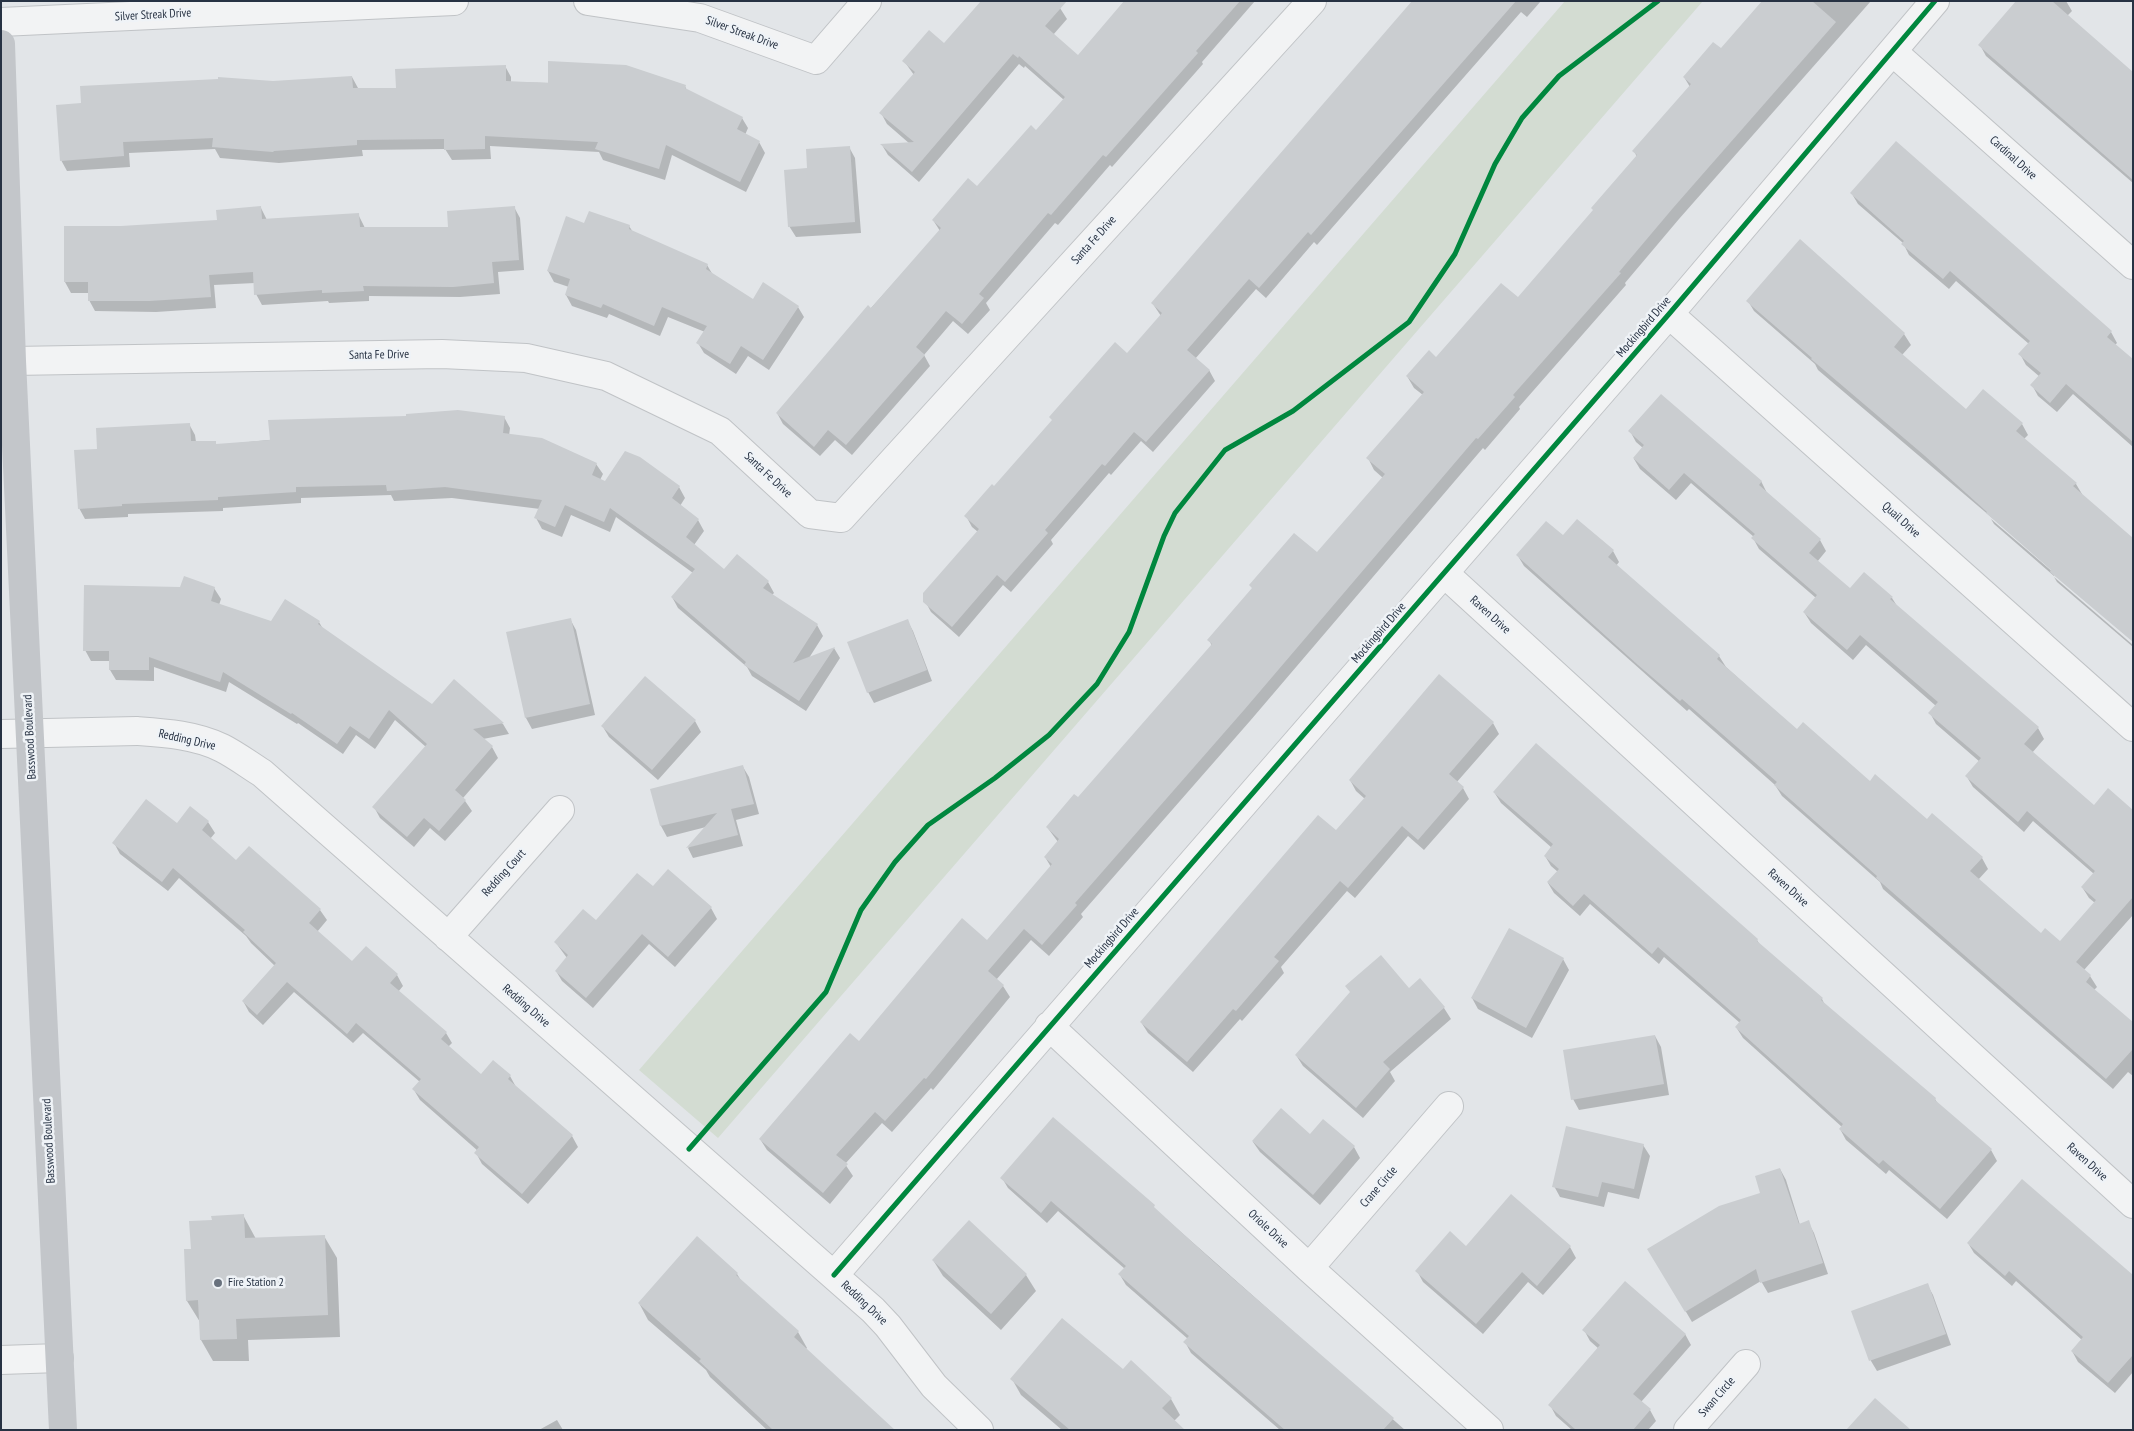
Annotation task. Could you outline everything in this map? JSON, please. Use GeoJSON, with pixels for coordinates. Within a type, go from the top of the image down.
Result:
{"type":"FeatureCollection","features":[{"type":"Feature","properties":{"kind":"main road","name":"Basswood Boulevard"},"geometry":{"type":"LineString","coordinates":[[1,44],[12,361],[64,1430]]}},
{"type":"Feature","properties":{"kind":"street","name":"Silver Streak Drive"},"geometry":{"type":"LineString","coordinates":[[1,22],[454,1]]}},
{"type":"Feature","properties":{"kind":"street","name":"Silver Streak Drive"},"geometry":{"type":"LineString","coordinates":[[588,1],[700,18],[816,60],[868,1]]}},
{"type":"Feature","properties":{"kind":"street","name":"Santa Fe Drive"},"geometry":{"type":"LineString","coordinates":[[12,361],[442,354],[526,358],[606,376],[720,431],[810,514],[841,518],[1312,1]]}},
{"type":"Feature","properties":{"kind":"street","name":"Mockingbird Drive"},"geometry":{"type":"LineString","coordinates":[[834,1275],[1669,314],[1935,1]]}},
{"type":"Feature","properties":{"kind":"street","name":"Cardinal Drive"},"geometry":{"type":"LineString","coordinates":[[1893,52],[2133,265]]}},
{"type":"Feature","properties":{"kind":"street","name":"Quail Drive"},"geometry":{"type":"LineString","coordinates":[[1669,314],[2133,727]]}},
{"type":"Feature","properties":{"kind":"street","name":"Raven Drive"},"geometry":{"type":"LineString","coordinates":[[1444,573],[2133,1204]]}},
{"type":"Feature","properties":{"kind":"street","name":"Redding Drive"},"geometry":{"type":"LineString","coordinates":[[1,734],[159,732],[201,740],[222,748],[262,774],[284,791],[834,1275],[888,1326],[934,1386],[979,1430]]}},
{"type":"Feature","properties":{"kind":"street","name":"Redding Court"},"geometry":{"type":"LineString","coordinates":[[448,937],[560,810]]}},
{"type":"Feature","properties":{"kind":"street","name":"Oriole Drive"},"geometry":{"type":"LineString","coordinates":[[1049,1026],[1309,1268],[1489,1430]]}},
{"type":"Feature","properties":{"kind":"street","name":"Crane Circle"},"geometry":{"type":"LineString","coordinates":[[1309,1268],[1449,1106]]}},
{"type":"Feature","properties":{"kind":"street"},"geometry":{"type":"LineString","coordinates":[[1,1360],[59,1358]]}},
{"type":"Feature","properties":{"kind":"street","name":"Swan Circle"},"geometry":{"type":"LineString","coordinates":[[1688,1430],[1746,1364]]}},
{"type":"Feature","properties":{"kind":"shaded area"},"geometry":{"type":"Polygon","coordinates":[[[1565,1],[1703,1],[718,1138],[639,1070],[1565,1]]]}},
{"type":"Feature","properties":{"kind":"building"},"geometry":{"type":"Polygon","coordinates":[[[981,1],[1067,1],[1045,26],[1078,55],[1124,1],[1240,1],[1196,51],[1198,53],[1106,157],[1103,155],[1051,215],[1048,213],[979,294],[984,298],[962,324],[946,311],[916,347],[925,355],[846,445],[828,430],[814,447],[776,413],[868,305],[871,308],[941,228],[932,220],[968,178],[977,186],[1031,125],[1036,130],[1065,97],[1019,56],[1018,58],[1013,54],[912,172],[880,144],[914,142],[879,113],[915,72],[902,61],[929,30],[944,43],[981,1]]]}},
{"type":"Feature","properties":{"kind":"building"},"geometry":{"type":"Polygon","coordinates":[[[1412,1],[1516,1],[1311,235],[1308,232],[1259,288],[1249,279],[1187,350],[1210,370],[1146,442],[1134,432],[1105,466],[1102,464],[1045,530],[1048,533],[1005,582],[997,575],[952,627],[923,602],[923,593],[979,529],[964,516],[992,484],[994,486],[1052,420],[1049,417],[1115,342],[1127,353],[1162,313],[1151,303],[1412,1]]]}},
{"type":"Feature","properties":{"kind":"building"},"geometry":{"type":"Polygon","coordinates":[[[1762,1],[1812,1],[1836,22],[1673,208],[1619,272],[1621,273],[1513,395],[1515,397],[1478,439],[1476,438],[1244,710],[1075,903],[1077,905],[1042,945],[1024,929],[988,971],[1004,985],[926,1079],[924,1078],[885,1121],[875,1112],[836,1155],[848,1164],[823,1193],[759,1139],[850,1033],[859,1041],[962,918],[987,940],[1052,864],[1044,857],[1059,839],[1046,827],[1074,794],[1078,797],[1212,644],[1207,640],[1252,588],[1249,585],[1294,533],[1317,552],[1385,474],[1366,458],[1424,392],[1406,376],[1429,350],[1436,357],[1501,283],[1518,297],[1593,210],[1591,208],[1637,155],[1632,151],[1691,84],[1683,77],[1713,42],[1721,48],[1762,1]]]}},
{"type":"Feature","properties":{"kind":"building"},"geometry":{"type":"Polygon","coordinates":[[[2016,1],[2052,1],[2133,72],[2133,180],[1978,45],[2016,1]]]}},
{"type":"Feature","properties":{"kind":"building"},"geometry":{"type":"Polygon","coordinates":[[[548,61],[626,65],[686,85],[685,88],[743,117],[737,129],[760,141],[740,182],[666,145],[659,169],[595,149],[598,142],[485,136],[485,149],[444,150],[444,139],[357,140],[357,145],[273,152],[212,147],[213,138],[123,142],[124,156],[60,161],[56,105],[81,103],[80,86],[218,79],[218,77],[273,81],[352,76],[353,88],[396,88],[395,69],[506,65],[506,81],[548,83],[548,61]]]}},
{"type":"Feature","properties":{"kind":"building"},"geometry":{"type":"Polygon","coordinates":[[[1896,141],[2112,331],[2107,337],[2133,359],[2133,442],[2066,384],[2050,403],[2030,385],[2041,373],[2018,354],[2030,341],[1950,271],[1943,279],[1901,244],[1904,241],[1850,193],[1896,141]]]}},
{"type":"Feature","properties":{"kind":"building"},"geometry":{"type":"Polygon","coordinates":[[[850,146],[855,222],[788,227],[784,170],[807,168],[806,149],[850,146]]]}},
{"type":"Feature","properties":{"kind":"building"},"geometry":{"type":"Polygon","coordinates":[[[261,206],[262,219],[359,213],[360,227],[448,227],[447,211],[515,206],[519,260],[492,262],[494,283],[453,287],[363,286],[364,291],[322,293],[322,290],[254,295],[253,272],[209,275],[211,297],[149,301],[88,301],[88,282],[64,282],[64,226],[121,226],[217,220],[216,210],[261,206]]]}},
{"type":"Feature","properties":{"kind":"building"},"geometry":{"type":"Polygon","coordinates":[[[589,211],[630,225],[629,229],[708,264],[706,269],[753,299],[763,282],[799,306],[763,360],[741,346],[730,364],[696,343],[707,326],[662,307],[654,326],[603,304],[601,308],[565,295],[570,279],[547,271],[566,216],[584,223],[589,211]]]}},
{"type":"Feature","properties":{"kind":"building"},"geometry":{"type":"Polygon","coordinates":[[[1800,239],[1905,333],[1894,347],[1966,409],[1983,389],[2023,423],[2016,431],[2077,483],[2073,486],[2133,538],[2133,642],[2050,572],[2051,570],[1925,456],[1746,301],[1800,239]]]}},
{"type":"Feature","properties":{"kind":"building"},"geometry":{"type":"Polygon","coordinates":[[[1661,394],[1762,481],[1759,485],[1821,539],[1809,553],[1850,588],[1864,572],[1893,597],[1890,599],[2039,727],[2024,744],[2094,805],[2108,788],[2133,810],[2133,897],[2076,962],[2091,975],[2086,982],[2133,1022],[2133,1049],[2106,1079],[1876,878],[1877,876],[1774,785],[1777,782],[1682,699],[1680,701],[1638,665],[1516,555],[1546,521],[1563,535],[1577,519],[1614,550],[1608,557],[1720,655],[1717,659],[1797,729],[1803,722],[1870,781],[1875,774],[1927,819],[1932,813],[1983,857],[1970,871],[2041,933],[2045,928],[2060,941],[2096,900],[2081,887],[2095,871],[2027,811],[2018,822],[1965,776],[1981,758],[1928,713],[1938,702],[1860,635],[1847,650],[1803,612],[1817,595],[1751,538],[1755,534],[1684,473],[1669,490],[1633,458],[1644,445],[1628,431],[1661,394]]]}},
{"type":"Feature","properties":{"kind":"building"},"geometry":{"type":"Polygon","coordinates":[[[458,410],[505,416],[503,433],[542,438],[597,463],[592,475],[605,481],[625,451],[640,457],[680,486],[672,498],[699,519],[686,537],[724,569],[737,554],[769,581],[763,588],[818,624],[793,663],[835,647],[799,701],[744,665],[746,662],[671,597],[695,569],[610,508],[604,522],[565,505],[555,527],[534,518],[542,500],[445,487],[387,491],[386,485],[296,487],[296,492],[218,497],[218,500],[122,504],[122,506],[78,509],[74,450],[97,449],[96,428],[190,423],[191,441],[216,441],[216,444],[270,440],[268,420],[406,416],[406,414],[458,410]]]}},
{"type":"Feature","properties":{"kind":"building"},"geometry":{"type":"Polygon","coordinates":[[[184,576],[215,587],[211,601],[271,621],[285,599],[320,621],[318,624],[432,704],[454,679],[504,723],[473,729],[493,746],[455,790],[466,800],[439,831],[424,818],[407,837],[372,807],[427,744],[389,710],[369,739],[350,726],[337,744],[292,713],[223,672],[220,682],[149,657],[149,670],[109,670],[109,651],[83,651],[84,585],[180,587],[184,576]]]}},
{"type":"Feature","properties":{"kind":"building"},"geometry":{"type":"Polygon","coordinates":[[[571,618],[590,704],[525,718],[506,632],[571,618]]]}},
{"type":"Feature","properties":{"kind":"building"},"geometry":{"type":"Polygon","coordinates":[[[908,619],[927,670],[867,693],[847,642],[908,619]]]}},
{"type":"Feature","properties":{"kind":"building"},"geometry":{"type":"Polygon","coordinates":[[[1439,674],[1494,722],[1449,774],[1464,787],[1418,840],[1402,826],[1348,888],[1340,881],[1274,957],[1279,961],[1236,1011],[1233,1009],[1187,1062],[1140,1022],[1318,815],[1336,830],[1366,796],[1349,780],[1439,674]]]}},
{"type":"Feature","properties":{"kind":"building"},"geometry":{"type":"Polygon","coordinates":[[[645,676],[696,720],[652,770],[601,726],[645,676]]]}},
{"type":"Feature","properties":{"kind":"building"},"geometry":{"type":"Polygon","coordinates":[[[1536,743],[1758,939],[1757,941],[1823,998],[1821,1000],[1936,1098],[1935,1100],[1992,1149],[1940,1209],[1883,1160],[1879,1164],[1839,1129],[1843,1124],[1735,1027],[1741,1020],[1658,947],[1652,954],[1584,894],[1573,906],[1547,882],[1559,869],[1544,856],[1553,844],[1493,792],[1536,743]]]}},
{"type":"Feature","properties":{"kind":"building"},"geometry":{"type":"Polygon","coordinates":[[[743,765],[754,804],[731,809],[738,835],[686,848],[717,813],[660,826],[650,789],[743,765]]]}},
{"type":"Feature","properties":{"kind":"building"},"geometry":{"type":"Polygon","coordinates":[[[146,799],[177,823],[190,806],[209,821],[202,830],[236,860],[249,846],[321,909],[309,923],[352,961],[366,946],[398,974],[390,983],[447,1032],[441,1039],[481,1074],[493,1060],[511,1075],[508,1079],[573,1135],[522,1194],[474,1153],[479,1147],[412,1089],[421,1079],[356,1023],[347,1034],[287,982],[257,1015],[242,1001],[276,963],[243,932],[245,930],[173,868],[162,882],[112,843],[146,799]]]}},
{"type":"Feature","properties":{"kind":"building"},"geometry":{"type":"Polygon","coordinates":[[[668,869],[712,907],[668,957],[642,934],[586,998],[555,971],[568,955],[554,942],[583,909],[596,920],[637,873],[653,886],[668,869]]]}},
{"type":"Feature","properties":{"kind":"building"},"geometry":{"type":"Polygon","coordinates":[[[1509,928],[1564,958],[1526,1028],[1471,998],[1509,928]]]}},
{"type":"Feature","properties":{"kind":"building"},"geometry":{"type":"Polygon","coordinates":[[[1381,955],[1409,988],[1420,978],[1445,1007],[1383,1062],[1390,1069],[1356,1108],[1295,1055],[1350,992],[1345,986],[1381,955]]]}},
{"type":"Feature","properties":{"kind":"building"},"geometry":{"type":"Polygon","coordinates":[[[1655,1035],[1664,1084],[1571,1100],[1563,1050],[1655,1035]]]}},
{"type":"Feature","properties":{"kind":"building"},"geometry":{"type":"Polygon","coordinates":[[[1281,1108],[1310,1134],[1323,1119],[1355,1146],[1313,1195],[1252,1141],[1281,1108]]]}},
{"type":"Feature","properties":{"kind":"building"},"geometry":{"type":"Polygon","coordinates":[[[1053,1117],[1155,1205],[1154,1207],[1214,1262],[1394,1418],[1383,1430],[1285,1430],[1183,1342],[1189,1336],[1118,1274],[1126,1266],[1051,1201],[1041,1213],[1000,1178],[1053,1117]]]}},
{"type":"Feature","properties":{"kind":"building"},"geometry":{"type":"Polygon","coordinates":[[[1566,1126],[1644,1144],[1634,1189],[1602,1182],[1598,1197],[1552,1187],[1566,1126]]]}},
{"type":"Feature","properties":{"kind":"building"},"geometry":{"type":"Polygon","coordinates":[[[1780,1168],[1799,1224],[1809,1220],[1823,1263],[1760,1283],[1756,1269],[1685,1312],[1647,1249],[1719,1206],[1760,1193],[1755,1176],[1780,1168]]]}},
{"type":"Feature","properties":{"kind":"building"},"geometry":{"type":"Polygon","coordinates":[[[2022,1179],[2133,1275],[2133,1355],[2108,1383],[2071,1351],[2083,1337],[2009,1271],[2005,1276],[1967,1243],[2022,1179]]]}},
{"type":"Feature","properties":{"kind":"building"},"geometry":{"type":"Polygon","coordinates":[[[1511,1194],[1571,1246],[1537,1286],[1522,1272],[1476,1324],[1415,1271],[1450,1231],[1466,1246],[1511,1194]]]}},
{"type":"Feature","properties":{"kind":"building"},"geometry":{"type":"Polygon","coordinates":[[[244,1214],[245,1238],[325,1235],[328,1315],[236,1319],[237,1339],[200,1340],[198,1300],[186,1301],[184,1249],[191,1249],[189,1221],[212,1220],[211,1216],[244,1214]]]}},
{"type":"Feature","properties":{"kind":"building"},"geometry":{"type":"Polygon","coordinates":[[[969,1220],[1027,1274],[991,1314],[932,1260],[969,1220]]]}},
{"type":"Feature","properties":{"kind":"building"},"geometry":{"type":"Polygon","coordinates":[[[697,1236],[738,1273],[736,1275],[799,1331],[794,1337],[895,1430],[773,1430],[699,1361],[701,1359],[638,1303],[697,1236]]]}},
{"type":"Feature","properties":{"kind":"building"},"geometry":{"type":"Polygon","coordinates":[[[1625,1281],[1686,1334],[1633,1394],[1651,1409],[1633,1430],[1576,1430],[1548,1405],[1600,1345],[1582,1330],[1625,1281]]]}},
{"type":"Feature","properties":{"kind":"building"},"geometry":{"type":"Polygon","coordinates":[[[1928,1283],[1946,1334],[1869,1361],[1851,1311],[1928,1283]]]}},
{"type":"Feature","properties":{"kind":"building"},"geometry":{"type":"Polygon","coordinates":[[[1062,1318],[1123,1369],[1131,1360],[1172,1398],[1162,1408],[1185,1430],[1070,1430],[1010,1379],[1062,1318]]]}},
{"type":"Feature","properties":{"kind":"building"},"geometry":{"type":"Polygon","coordinates":[[[1875,1398],[1911,1430],[1846,1430],[1875,1398]]]}},
{"type":"Feature","properties":{"kind":"cycle path"},"geometry":{"type":"LineString","coordinates":[[689,1149],[826,992],[861,910],[895,862],[928,825],[995,778],[1049,735],[1097,684],[1129,632],[1164,536],[1175,513],[1225,450],[1293,411],[1409,322],[1455,254],[1495,164],[1522,118],[1559,76],[1658,1]]}},
{"type":"Feature","properties":{"kind":"cycle path"},"geometry":{"type":"LineString","coordinates":[[834,1275],[1669,314],[1935,1]]}},
{"type":"Feature","properties":{"kind":"place","name":"Fire Station 2"},"geometry":{"type":"Point","coordinates":[218,1283]}}]}
